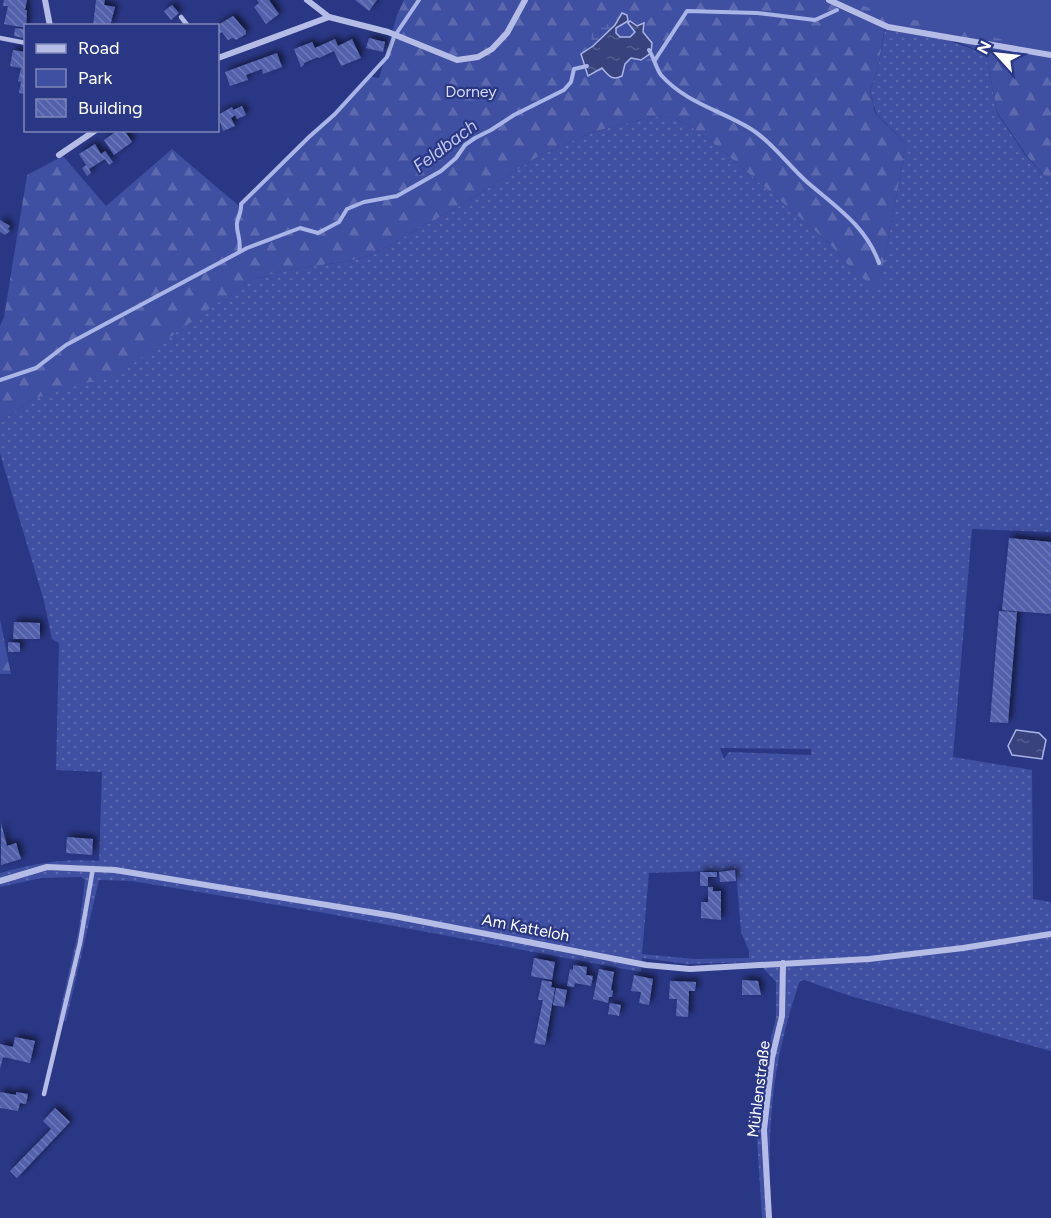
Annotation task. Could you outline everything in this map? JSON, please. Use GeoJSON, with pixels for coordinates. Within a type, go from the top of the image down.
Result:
{"type":"FeatureCollection","features":[{"type":"Feature","properties":{"kind":"street"},"geometry":{"type":"LineString","coordinates":[[45,0],[50,24]]}},
{"type":"Feature","properties":{"kind":"street"},"geometry":{"type":"LineString","coordinates":[[307,0],[329,16],[388,32],[457,60],[478,57],[492,49],[507,33],[525,0]]}},
{"type":"Feature","properties":{"kind":"street"},"geometry":{"type":"LineString","coordinates":[[829,0],[888,27],[1051,55]]}},
{"type":"Feature","properties":{"kind":"street"},"geometry":{"type":"LineString","coordinates":[[219,58],[329,16]]}},
{"type":"Feature","properties":{"kind":"street"},"geometry":{"type":"LineString","coordinates":[[59,155],[93,132]]}},
{"type":"Feature","properties":{"kind":"street","name":"Am Katteloh"},"geometry":{"type":"LineString","coordinates":[[0,881],[47,867],[93,868],[157,875],[394,916],[646,965],[690,969],[868,959],[963,948],[1051,934]]}},
{"type":"Feature","properties":{"kind":"street","name":"Mühlenstraße"},"geometry":{"type":"LineString","coordinates":[[769,1218],[764,1130],[772,1059],[782,1016],[783,963]]}},
{"type":"Feature","properties":{"kind":"lane"},"geometry":{"type":"LineString","coordinates":[[181,17],[186,24]]}},
{"type":"Feature","properties":{"kind":"lane"},"geometry":{"type":"LineString","coordinates":[[0,38],[24,43]]}},
{"type":"Feature","properties":{"kind":"lane"},"geometry":{"type":"LineString","coordinates":[[44,1094],[80,943],[93,868]]}},
{"type":"Feature","properties":{"kind":"green space","name":"Dorney"},"geometry":{"type":"Polygon","coordinates":[[[404,0],[1051,0],[1051,183],[1027,156],[997,112],[986,54],[945,36],[885,26],[878,68],[870,91],[875,113],[906,144],[881,277],[875,289],[847,264],[828,242],[722,150],[689,125],[673,118],[654,116],[593,132],[542,154],[461,205],[372,255],[349,261],[281,271],[247,282],[120,373],[33,399],[0,422],[0,326],[4,317],[27,175],[63,156],[106,206],[172,149],[239,206],[367,76],[379,78],[397,15],[404,0]]]}},
{"type":"Feature","properties":{"kind":"green space"},"geometry":{"type":"Polygon","coordinates":[[[849,0],[1051,0],[1051,52],[897,16],[849,0]]]}},
{"type":"Feature","properties":{"kind":"green space"},"geometry":{"type":"Polygon","coordinates":[[[622,13],[618,16],[618,22],[593,46],[592,31],[611,23],[614,16],[622,13]]]}},
{"type":"Feature","properties":{"kind":"green space"},"geometry":{"type":"Polygon","coordinates":[[[885,30],[945,39],[986,54],[997,113],[1026,156],[1051,183],[1051,532],[972,529],[953,757],[1032,770],[1033,899],[1051,902],[1051,1051],[850,996],[804,980],[800,981],[783,1040],[773,1098],[770,1156],[772,1218],[762,1218],[757,1139],[766,1059],[776,1017],[776,982],[758,962],[688,964],[642,958],[641,972],[319,912],[132,881],[99,880],[66,1021],[58,1020],[79,928],[85,880],[81,877],[41,878],[0,887],[0,873],[49,862],[99,861],[102,772],[56,770],[59,643],[52,639],[44,601],[0,453],[0,422],[33,399],[64,389],[213,305],[247,282],[281,271],[349,261],[372,255],[461,205],[542,154],[593,132],[654,116],[673,118],[689,125],[722,150],[828,242],[847,264],[875,288],[881,277],[906,144],[876,113],[870,91],[878,68],[885,30]],[[720,748],[724,759],[729,752],[811,755],[811,749],[720,748]],[[736,870],[649,873],[642,954],[694,959],[749,958],[749,951],[741,932],[736,870]]]}},
{"type":"Feature","properties":{"kind":"green space"},"geometry":{"type":"Polygon","coordinates":[[[652,43],[663,64],[664,74],[660,80],[652,67],[637,60],[642,60],[652,47],[652,43]]]}},
{"type":"Feature","properties":{"kind":"green space"},"geometry":{"type":"Polygon","coordinates":[[[0,619],[11,674],[0,674],[0,619]]]}},
{"type":"Feature","properties":{"kind":"water"},"geometry":{"type":"Polygon","coordinates":[[[622,13],[627,15],[628,21],[616,28],[616,33],[620,37],[630,37],[635,32],[628,23],[630,21],[637,26],[644,23],[643,32],[652,43],[651,53],[641,60],[631,58],[625,64],[622,76],[611,77],[602,68],[588,76],[581,54],[615,25],[622,13]]]}},
{"type":"Feature","properties":{"kind":"water"},"geometry":{"type":"Polygon","coordinates":[[[1016,730],[1039,733],[1046,740],[1042,759],[1012,755],[1008,746],[1016,730]]]}},
{"type":"Feature","properties":{"kind":"building"},"geometry":{"type":"Polygon","coordinates":[[[4,0],[27,0],[26,24],[24,24],[24,28],[4,24],[8,6],[3,6],[4,0]]]}},
{"type":"Feature","properties":{"kind":"building"},"geometry":{"type":"Polygon","coordinates":[[[96,0],[105,0],[104,5],[115,7],[111,24],[93,24],[96,0]]]}},
{"type":"Feature","properties":{"kind":"building"},"geometry":{"type":"Polygon","coordinates":[[[257,0],[269,0],[279,14],[266,24],[254,7],[259,3],[257,0]]]}},
{"type":"Feature","properties":{"kind":"building"},"geometry":{"type":"Polygon","coordinates":[[[355,0],[377,0],[369,11],[355,0]]]}},
{"type":"Feature","properties":{"kind":"building"},"geometry":{"type":"Polygon","coordinates":[[[172,5],[179,13],[171,20],[164,11],[172,5]]]}},
{"type":"Feature","properties":{"kind":"building"},"geometry":{"type":"Polygon","coordinates":[[[233,16],[246,34],[236,40],[233,38],[228,40],[222,32],[219,34],[219,24],[233,16]]]}},
{"type":"Feature","properties":{"kind":"building"},"geometry":{"type":"Polygon","coordinates":[[[15,28],[24,29],[23,38],[14,36],[15,28]]]}},
{"type":"Feature","properties":{"kind":"building"},"geometry":{"type":"Polygon","coordinates":[[[369,38],[385,42],[383,52],[366,48],[369,38]]]}},
{"type":"Feature","properties":{"kind":"building"},"geometry":{"type":"Polygon","coordinates":[[[335,39],[338,46],[352,39],[361,58],[341,66],[334,51],[304,63],[301,67],[294,49],[312,42],[315,48],[335,39]]]}},
{"type":"Feature","properties":{"kind":"building"},"geometry":{"type":"Polygon","coordinates":[[[13,50],[24,52],[24,94],[19,93],[21,82],[18,81],[21,68],[10,66],[13,50]]]}},
{"type":"Feature","properties":{"kind":"building"},"geometry":{"type":"Polygon","coordinates":[[[277,53],[282,67],[263,74],[262,69],[246,75],[248,80],[230,86],[225,72],[277,53]]]}},
{"type":"Feature","properties":{"kind":"building"},"geometry":{"type":"Polygon","coordinates":[[[242,106],[246,115],[237,119],[235,115],[231,118],[235,126],[223,131],[219,114],[232,107],[233,110],[242,106]]]}},
{"type":"Feature","properties":{"kind":"building"},"geometry":{"type":"Polygon","coordinates":[[[115,132],[125,132],[132,142],[114,155],[104,140],[115,132]]]}},
{"type":"Feature","properties":{"kind":"building"},"geometry":{"type":"Polygon","coordinates":[[[95,144],[101,154],[105,151],[113,162],[109,165],[105,159],[89,169],[91,173],[87,176],[82,168],[86,165],[79,154],[95,144]]]}},
{"type":"Feature","properties":{"kind":"building"},"geometry":{"type":"Polygon","coordinates":[[[0,220],[10,226],[8,229],[10,231],[5,235],[0,232],[0,220]]]}},
{"type":"Feature","properties":{"kind":"building"},"geometry":{"type":"Polygon","coordinates":[[[1009,538],[1051,542],[1051,614],[1002,610],[1009,538]]]}},
{"type":"Feature","properties":{"kind":"building"},"geometry":{"type":"Polygon","coordinates":[[[999,611],[1017,612],[1008,723],[990,722],[999,611]]]}},
{"type":"Feature","properties":{"kind":"building"},"geometry":{"type":"Polygon","coordinates":[[[14,622],[40,623],[40,639],[13,639],[14,622]]]}},
{"type":"Feature","properties":{"kind":"building"},"geometry":{"type":"Polygon","coordinates":[[[8,642],[20,643],[20,652],[8,652],[8,642]]]}},
{"type":"Feature","properties":{"kind":"building"},"geometry":{"type":"Polygon","coordinates":[[[1,823],[7,846],[16,843],[21,859],[1,865],[1,823]]]}},
{"type":"Feature","properties":{"kind":"building"},"geometry":{"type":"Polygon","coordinates":[[[67,837],[93,839],[92,855],[66,853],[67,837]]]}},
{"type":"Feature","properties":{"kind":"building"},"geometry":{"type":"Polygon","coordinates":[[[735,870],[736,881],[720,882],[719,872],[735,870]]]}},
{"type":"Feature","properties":{"kind":"building"},"geometry":{"type":"Polygon","coordinates":[[[700,872],[717,872],[717,877],[708,877],[708,886],[700,886],[700,872]]]}},
{"type":"Feature","properties":{"kind":"building"},"geometry":{"type":"Polygon","coordinates":[[[708,887],[713,887],[713,891],[721,891],[721,920],[701,918],[701,902],[708,902],[708,887]]]}},
{"type":"Feature","properties":{"kind":"building"},"geometry":{"type":"Polygon","coordinates":[[[534,958],[555,962],[552,980],[531,976],[534,958]]]}},
{"type":"Feature","properties":{"kind":"building"},"geometry":{"type":"Polygon","coordinates":[[[573,965],[587,967],[586,975],[593,976],[591,986],[575,983],[574,987],[567,986],[573,965]]]}},
{"type":"Feature","properties":{"kind":"building"},"geometry":{"type":"Polygon","coordinates":[[[599,969],[614,972],[612,997],[609,997],[608,1003],[593,999],[599,969]]]}},
{"type":"Feature","properties":{"kind":"building"},"geometry":{"type":"Polygon","coordinates":[[[634,975],[653,979],[649,1005],[639,1003],[641,992],[631,991],[634,975]]]}},
{"type":"Feature","properties":{"kind":"building"},"geometry":{"type":"Polygon","coordinates":[[[542,980],[552,982],[551,987],[555,988],[545,1045],[534,1043],[543,1000],[538,1000],[542,980]]]}},
{"type":"Feature","properties":{"kind":"building"},"geometry":{"type":"Polygon","coordinates":[[[742,980],[758,981],[761,995],[742,995],[742,980]]]}},
{"type":"Feature","properties":{"kind":"building"},"geometry":{"type":"Polygon","coordinates":[[[670,981],[696,982],[695,991],[689,991],[688,1017],[676,1016],[677,999],[669,999],[670,981]]]}},
{"type":"Feature","properties":{"kind":"building"},"geometry":{"type":"Polygon","coordinates":[[[556,988],[567,990],[564,1007],[553,1005],[556,988]]]}},
{"type":"Feature","properties":{"kind":"building"},"geometry":{"type":"Polygon","coordinates":[[[610,1003],[621,1005],[619,1016],[608,1014],[610,1003]]]}},
{"type":"Feature","properties":{"kind":"building"},"geometry":{"type":"Polygon","coordinates":[[[15,1037],[35,1041],[30,1063],[3,1057],[0,1069],[0,1044],[13,1047],[15,1037]]]}},
{"type":"Feature","properties":{"kind":"building"},"geometry":{"type":"Polygon","coordinates":[[[0,1092],[16,1095],[16,1092],[28,1094],[26,1104],[20,1103],[18,1111],[0,1108],[0,1092]]]}},
{"type":"Feature","properties":{"kind":"building"},"geometry":{"type":"Polygon","coordinates":[[[55,1108],[70,1122],[17,1178],[10,1171],[51,1129],[43,1121],[55,1108]]]}},
{"type":"Feature","properties":{"kind":"waterway"},"geometry":{"type":"LineString","coordinates":[[239,252],[237,223],[241,204],[335,114],[387,57],[394,37],[419,0]]}},
{"type":"Feature","properties":{"kind":"waterway"},"geometry":{"type":"LineString","coordinates":[[655,60],[687,11],[757,13],[815,20],[837,10]]}},
{"type":"Feature","properties":{"kind":"waterway","name":"Feldbach"},"geometry":{"type":"LineString","coordinates":[[649,50],[661,75],[681,93],[739,122],[766,140],[807,182],[858,227],[879,263]]}},
{"type":"Feature","properties":{"kind":"waterway","name":"Feldbach"},"geometry":{"type":"LineString","coordinates":[[0,380],[36,368],[66,345],[247,248],[300,228],[318,233],[339,222],[347,209],[364,202],[397,196],[441,171],[456,158],[465,145],[475,138],[564,90],[571,82],[574,69],[587,66]]}}]}
